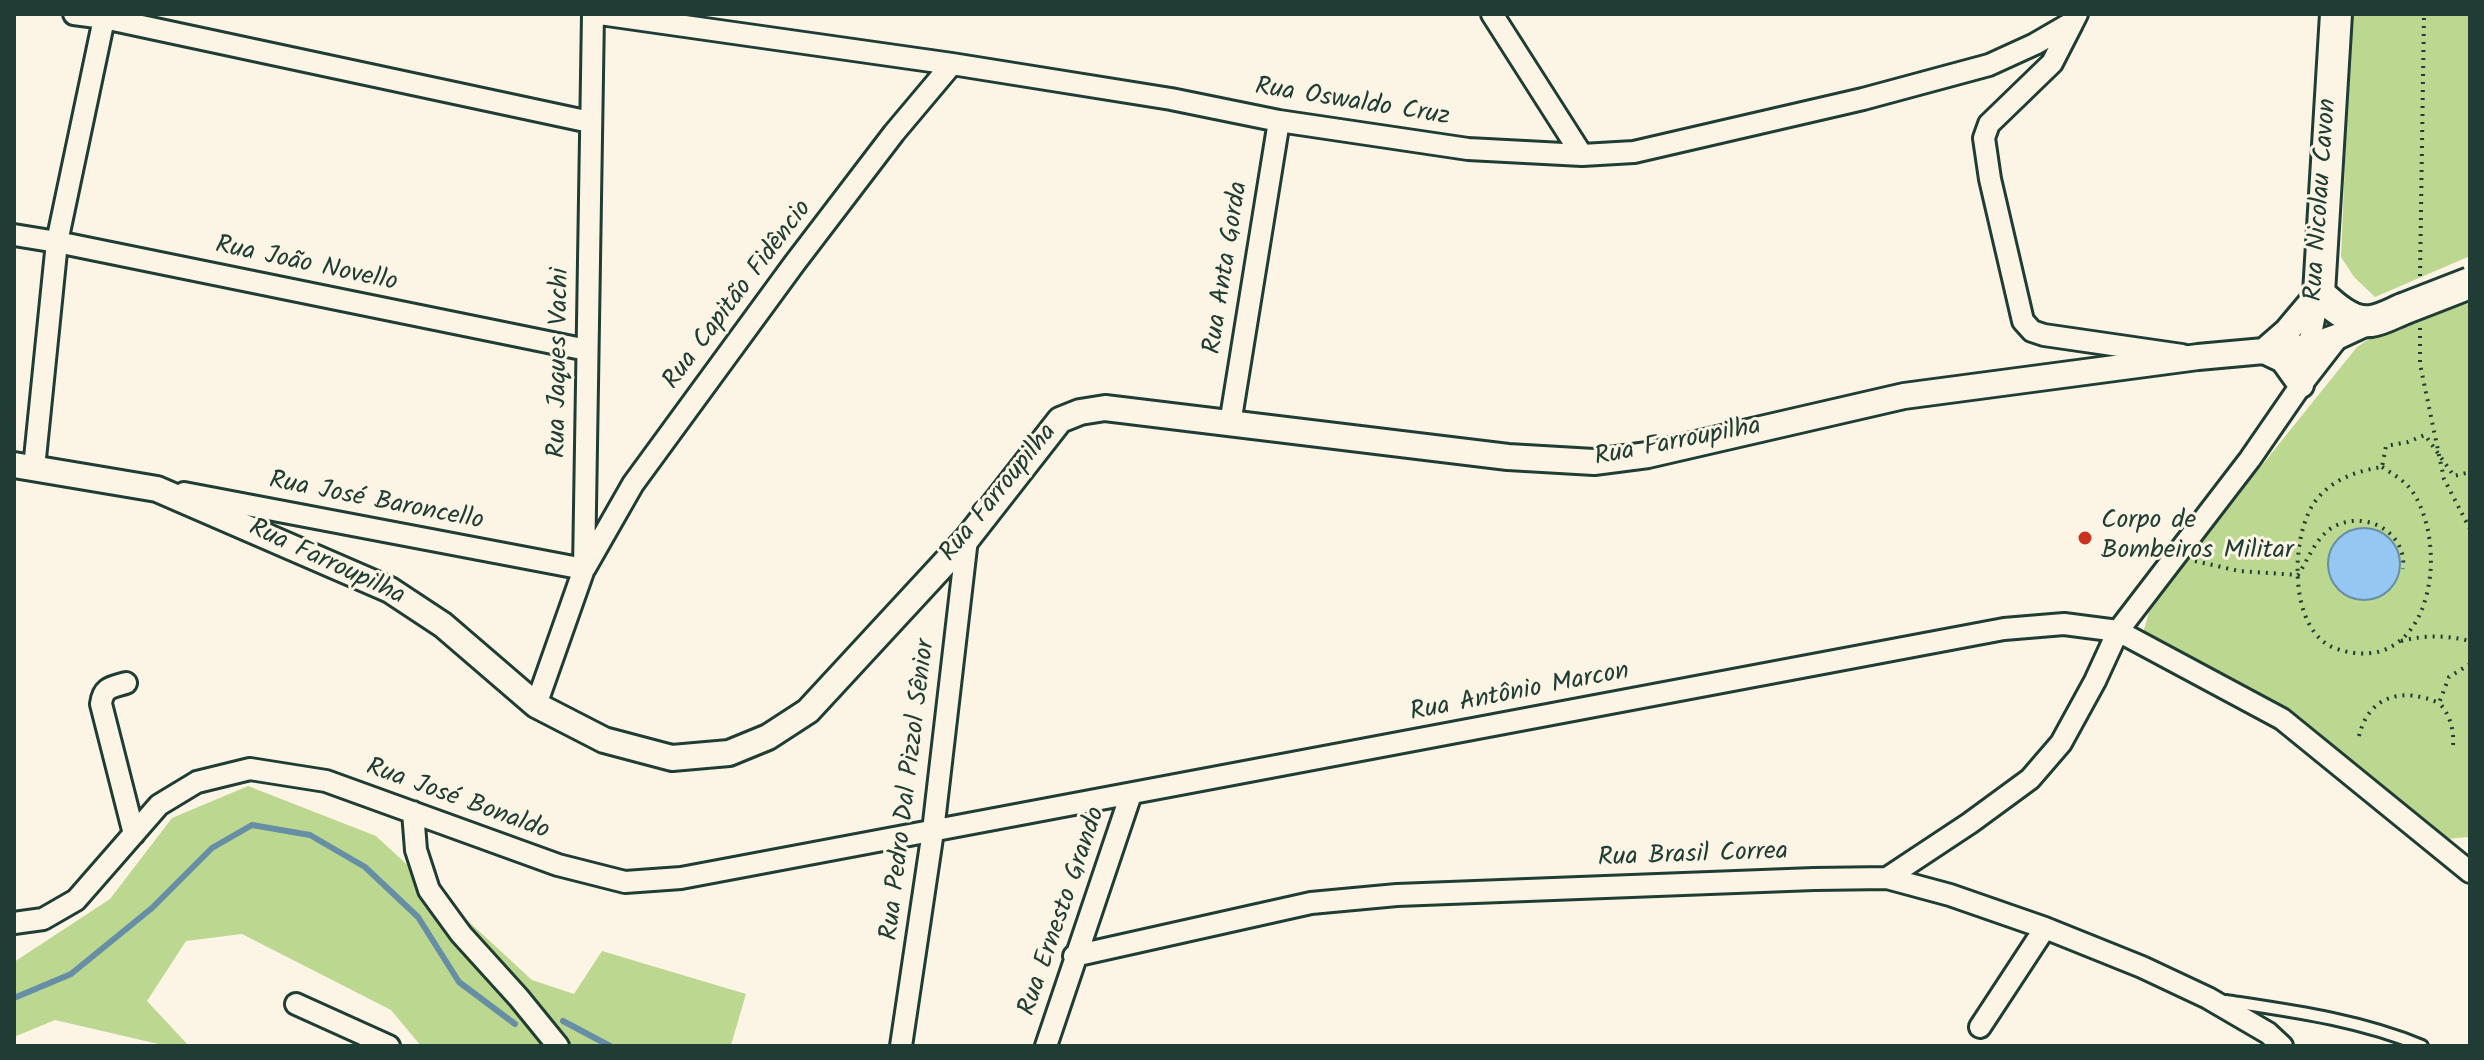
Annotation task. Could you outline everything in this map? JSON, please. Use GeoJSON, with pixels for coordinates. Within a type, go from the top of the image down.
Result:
{"type":"FeatureCollection","features":[{"type":"Feature","properties":{"kind":"main road","name":"Rua Nicolau Cavon"},"geometry":{"type":"LineString","coordinates":[[2319,293],[2336,14]]}},
{"type":"Feature","properties":{"kind":"main road","name":"Rua Farroupilha"},"geometry":{"type":"LineString","coordinates":[[2369,322],[2470,283]]}},
{"type":"Feature","properties":{"kind":"main road"},"geometry":{"type":"LineString","coordinates":[[2319,293],[2331,306],[2346,315],[2369,322]]}},
{"type":"Feature","properties":{"kind":"street"},"geometry":{"type":"LineString","coordinates":[[74,14],[104,16],[590,122]]}},
{"type":"Feature","properties":{"kind":"street","name":"Rua Jaques Vachi"},"geometry":{"type":"LineString","coordinates":[[536,705],[584,569],[593,14]]}},
{"type":"Feature","properties":{"kind":"street","name":"Rua Oswaldo Cruz"},"geometry":{"type":"LineString","coordinates":[[600,14],[952,64],[1171,99],[1279,121],[1468,149],[1582,155],[1634,152],[1863,99],[1975,69],[2035,44],[2075,18]]}},
{"type":"Feature","properties":{"kind":"street"},"geometry":{"type":"LineString","coordinates":[[1492,14],[1582,155]]}},
{"type":"Feature","properties":{"kind":"street"},"geometry":{"type":"LineString","coordinates":[[24,467],[57,242],[104,16]]}},
{"type":"Feature","properties":{"kind":"street"},"geometry":{"type":"LineString","coordinates":[[2075,18],[2052,63],[1989,124],[1984,138],[1990,179],[2023,321],[2032,331],[2044,335],[2198,357]]}},
{"type":"Feature","properties":{"kind":"street","name":"Rua Capitão Fidêncio"},"geometry":{"type":"LineString","coordinates":[[584,569],[633,484],[794,264],[894,133],[952,64]]}},
{"type":"Feature","properties":{"kind":"street","name":"Rua Anta Gorda"},"geometry":{"type":"LineString","coordinates":[[1230,424],[1279,121]]}},
{"type":"Feature","properties":{"kind":"street","name":"Rua João Novello"},"geometry":{"type":"LineString","coordinates":[[14,235],[587,350]]}},
{"type":"Feature","properties":{"kind":"street"},"geometry":{"type":"LineString","coordinates":[[2301,385],[2283,360],[2264,351],[2287,331],[2319,293]]}},
{"type":"Feature","properties":{"kind":"street","name":"Rua Nicolau Cavon"},"geometry":{"type":"LineString","coordinates":[[2301,385],[2319,293]]}},
{"type":"Feature","properties":{"kind":"street","name":"Rua Farroupilha"},"geometry":{"type":"LineString","coordinates":[[24,467],[157,489],[390,590],[443,625],[536,705],[604,740],[672,758],[729,753],[768,737],[808,711],[967,539],[1060,420],[1080,412],[1105,408],[1508,457],[1594,462],[1648,455],[1904,396],[2198,357],[2308,347],[2369,322]]}},
{"type":"Feature","properties":{"kind":"street","name":"Rua Nicolau Cavon"},"geometry":{"type":"LineString","coordinates":[[1887,878],[2030,779],[2061,743],[2118,631],[2250,459],[2339,336]]}},
{"type":"Feature","properties":{"kind":"street","name":"Rua José Baroncello"},"geometry":{"type":"LineString","coordinates":[[157,489],[584,569]]}},
{"type":"Feature","properties":{"kind":"street","name":"Rua Pedro Dal Pizzol Sênior"},"geometry":{"type":"LineString","coordinates":[[901,1046],[933,831],[967,539]]}},
{"type":"Feature","properties":{"kind":"street","name":"Rua Antônio Marcon"},"geometry":{"type":"LineString","coordinates":[[933,831],[2004,629],[2064,624],[2118,631]]}},
{"type":"Feature","properties":{"kind":"street"},"geometry":{"type":"LineString","coordinates":[[2118,631],[2282,719],[2470,872]]}},
{"type":"Feature","properties":{"kind":"street"},"geometry":{"type":"LineString","coordinates":[[126,683],[107,688],[101,704],[134,834]]}},
{"type":"Feature","properties":{"kind":"street","name":"Rua José Bonaldo"},"geometry":{"type":"LineString","coordinates":[[14,923],[43,919],[76,900],[159,805],[197,782],[250,769],[326,781],[558,865],[625,882],[681,878],[933,831]]}},
{"type":"Feature","properties":{"kind":"street","name":"Rua Ernesto Grando"},"geometry":{"type":"LineString","coordinates":[[1046,1046],[1131,794]]}},
{"type":"Feature","properties":{"kind":"street"},"geometry":{"type":"LineString","coordinates":[[413,812],[416,850],[429,890],[461,934],[558,1046]]}},
{"type":"Feature","properties":{"kind":"street","name":"Rua Brasil Correa"},"geometry":{"type":"LineString","coordinates":[[1074,956],[1311,903],[1459,893],[1887,878],[1950,895],[2045,928],[2142,967],[2208,998],[2268,1033],[2282,1046]]}},
{"type":"Feature","properties":{"kind":"street"},"geometry":{"type":"LineString","coordinates":[[1980,1027],[2045,928]]}},
{"type":"Feature","properties":{"kind":"street"},"geometry":{"type":"LineString","coordinates":[[296,1004],[389,1046]]}},
{"type":"Feature","properties":{"kind":"lane"},"geometry":{"type":"LineString","coordinates":[[2208,998],[2335,1019],[2398,1036],[2422,1046]]}},
{"type":"Feature","properties":{"kind":"path"},"geometry":{"type":"LineString","coordinates":[[2382,467],[2386,446],[2425,435],[2454,476],[2470,472]]}},
{"type":"Feature","properties":{"kind":"path"},"geometry":{"type":"LineString","coordinates":[[2399,642],[2427,599],[2432,575],[2432,551],[2425,520],[2415,495],[2402,479],[2382,467],[2360,470],[2334,482],[2314,503],[2302,531],[2296,560],[2300,598],[2318,637],[2335,649],[2359,653],[2381,652],[2399,642],[2420,636],[2470,641]]}},
{"type":"Feature","properties":{"kind":"path"},"geometry":{"type":"LineString","coordinates":[[2298,575],[2323,536],[2336,525],[2357,520],[2389,531],[2402,551],[2403,569]]}},
{"type":"Feature","properties":{"kind":"path"},"geometry":{"type":"LineString","coordinates":[[2172,559],[2239,571],[2298,575]]}},
{"type":"Feature","properties":{"kind":"path"},"geometry":{"type":"LineString","coordinates":[[2439,703],[2449,677],[2470,664]]}},
{"type":"Feature","properties":{"kind":"path"},"geometry":{"type":"LineString","coordinates":[[2359,736],[2363,720],[2374,705],[2407,694],[2427,698],[2445,709],[2453,745]]}},
{"type":"Feature","properties":{"kind":"green space"},"geometry":{"type":"Polygon","coordinates":[[[2351,14],[2470,14],[2470,256],[2375,297],[2354,277],[2341,257],[2351,14]]]}},
{"type":"Feature","properties":{"kind":"green space"},"geometry":{"type":"Polygon","coordinates":[[[2470,303],[2470,837],[2446,839],[2292,711],[2143,633],[2149,612],[2217,521],[2357,347],[2383,330],[2470,303]]]}},
{"type":"Feature","properties":{"kind":"green space"},"geometry":{"type":"Polygon","coordinates":[[[248,786],[376,836],[532,980],[574,994],[602,951],[746,994],[732,1046],[421,1046],[391,1010],[242,934],[186,941],[147,1001],[189,1046],[167,1046],[55,1020],[14,1037],[14,962],[110,899],[172,818],[248,786]]]}},
{"type":"Feature","properties":{"kind":"water"},"geometry":{"type":"Polygon","coordinates":[[[2371,528],[2390,538],[2398,550],[2398,578],[2390,590],[2378,598],[2357,600],[2338,590],[2330,578],[2328,557],[2338,538],[2350,530],[2371,528]]]}},
{"type":"Feature","properties":{"kind":"waterway"},"geometry":{"type":"LineString","coordinates":[[14,998],[71,974],[152,908],[212,848],[252,825],[310,835],[365,867],[418,917],[459,982],[515,1024]]}},
{"type":"Feature","properties":{"kind":"waterway"},"geometry":{"type":"LineString","coordinates":[[563,1021],[610,1046]]}},
{"type":"Feature","properties":{"kind":"place","name":"Corpo de Bombeiros Militar"},"geometry":{"type":"Point","coordinates":[2085,538]}}]}
